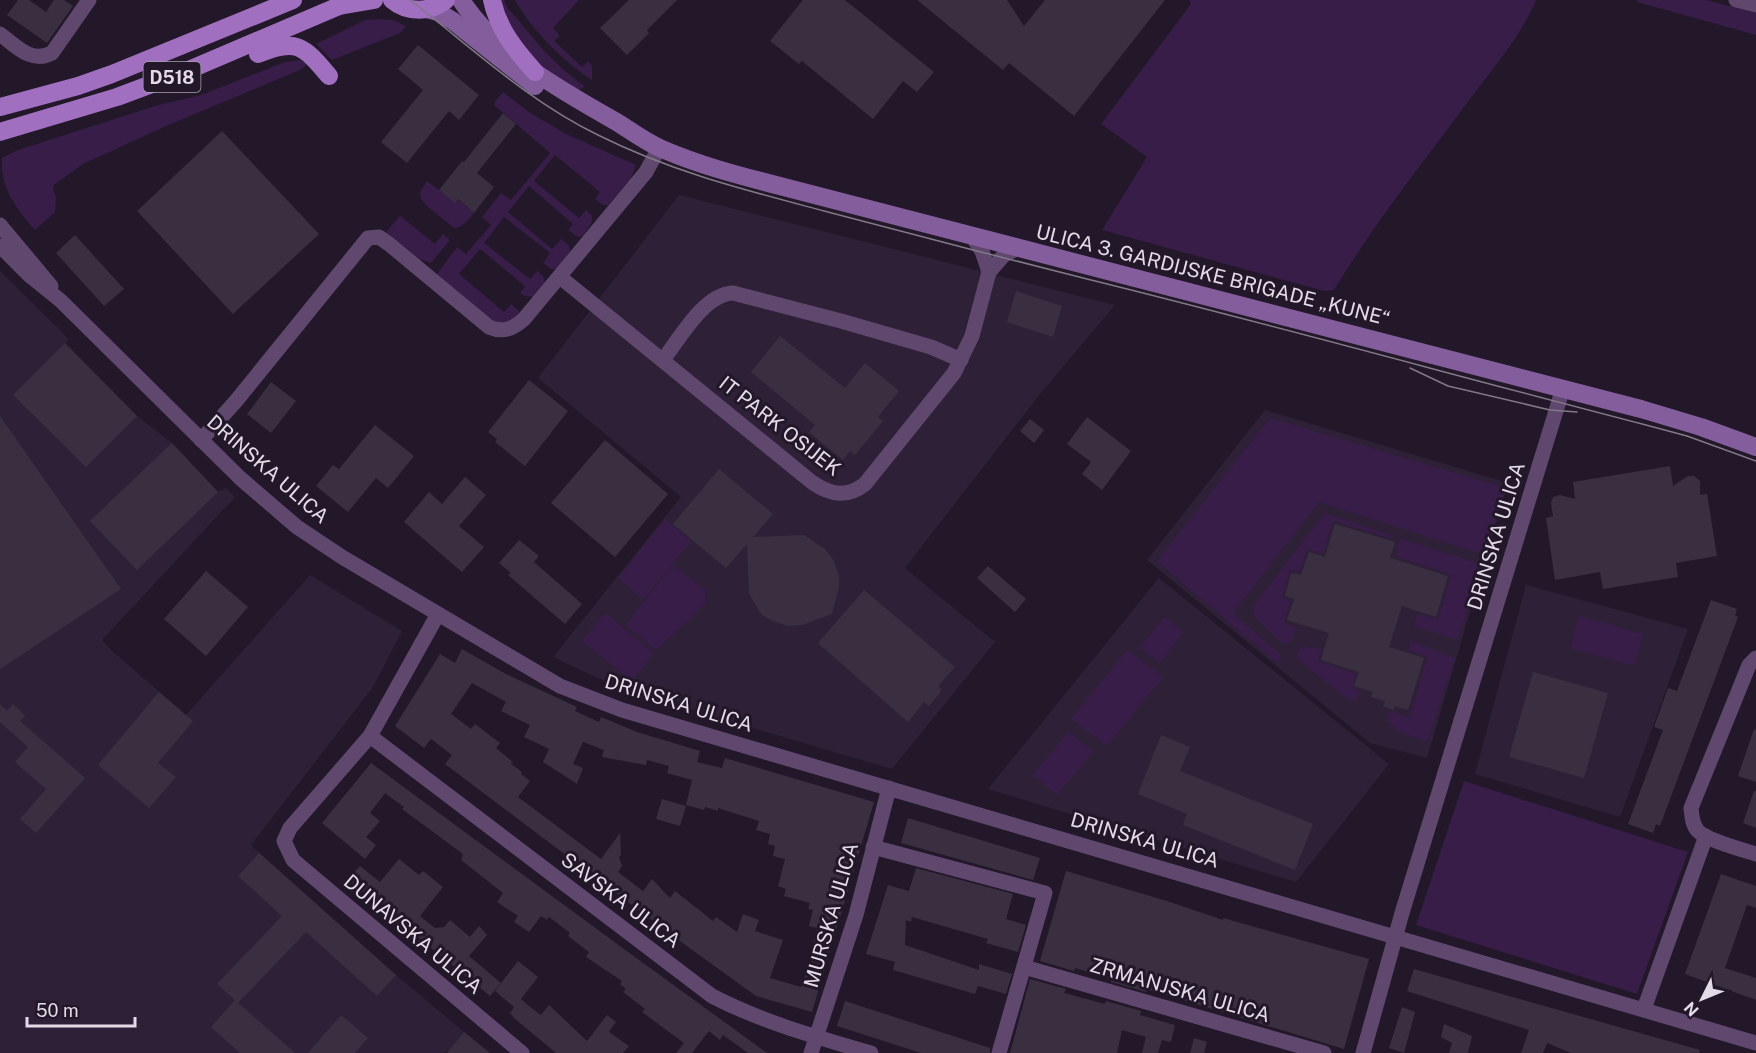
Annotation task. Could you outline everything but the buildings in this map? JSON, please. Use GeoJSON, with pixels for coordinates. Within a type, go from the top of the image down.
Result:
{"type":"FeatureCollection","features":[{"type":"Feature","properties":{"kind":"main road","name":"D518"},"geometry":{"type":"LineString","coordinates":[[0,132],[117,97],[219,59],[344,3],[375,0]]}},
{"type":"Feature","properties":{"kind":"main road"},"geometry":{"type":"LineString","coordinates":[[389,1],[412,10],[436,7],[446,0]]}},
{"type":"Feature","properties":{"kind":"main road"},"geometry":{"type":"LineString","coordinates":[[492,0],[499,24],[510,42],[535,72]]}},
{"type":"Feature","properties":{"kind":"main road","name":"D518"},"geometry":{"type":"LineString","coordinates":[[0,107],[101,78],[286,2]]}},
{"type":"Feature","properties":{"kind":"main road"},"geometry":{"type":"LineString","coordinates":[[219,59],[229,62],[243,61],[271,49],[293,45],[312,56],[328,76]]}},
{"type":"Feature","properties":{"kind":"street"},"geometry":{"type":"LineString","coordinates":[[0,34],[33,57],[46,56],[52,53],[89,0]]}},
{"type":"Feature","properties":{"kind":"street","name":"ULICA 3. GARDIJSKE BRIGADE „KUNE“"},"geometry":{"type":"LineString","coordinates":[[461,0],[482,26],[535,72],[568,95],[659,148],[718,170],[1563,388],[1701,427],[1756,447]]}},
{"type":"Feature","properties":{"kind":"street"},"geometry":{"type":"LineString","coordinates":[[1736,0],[1756,5]]}},
{"type":"Feature","properties":{"kind":"street","name":"ULICA 3. GARDIJSKE BRIGADE „KUNE“"},"geometry":{"type":"LineString","coordinates":[[427,9],[438,12],[453,21],[512,70],[574,112],[625,139],[659,148]]}},
{"type":"Feature","properties":{"kind":"street"},"geometry":{"type":"LineString","coordinates":[[201,440],[236,401],[368,238],[379,237],[489,327],[503,331],[518,324],[560,277],[646,172],[659,148]]}},
{"type":"Feature","properties":{"kind":"street","name":"DRINSKA ULICA"},"geometry":{"type":"LineString","coordinates":[[0,225],[38,268],[61,301]]}},
{"type":"Feature","properties":{"kind":"street"},"geometry":{"type":"LineString","coordinates":[[972,236],[982,251],[989,272]]}},
{"type":"Feature","properties":{"kind":"street","name":"DRINSKA ULICA"},"geometry":{"type":"LineString","coordinates":[[0,246],[29,275],[61,301],[240,478],[297,527],[342,557],[560,686],[622,710],[1756,1042]]}},
{"type":"Feature","properties":{"kind":"street"},"geometry":{"type":"LineString","coordinates":[[989,272],[1004,255],[1018,248]]}},
{"type":"Feature","properties":{"kind":"street","name":"IT PARK OSIJEK"},"geometry":{"type":"LineString","coordinates":[[560,277],[813,483],[835,494],[856,491],[865,484],[945,385],[961,360],[972,336],[989,272]]}},
{"type":"Feature","properties":{"kind":"street"},"geometry":{"type":"LineString","coordinates":[[663,360],[707,304],[718,296],[733,293],[931,347],[961,360]]}},
{"type":"Feature","properties":{"kind":"street","name":"DRINSKA ULICA"},"geometry":{"type":"LineString","coordinates":[[1395,936],[1563,388]]}},
{"type":"Feature","properties":{"kind":"street"},"geometry":{"type":"LineString","coordinates":[[370,736],[438,614]]}},
{"type":"Feature","properties":{"kind":"street"},"geometry":{"type":"LineString","coordinates":[[1756,657],[1749,665],[1691,808],[1692,820],[1698,831],[1756,854]]}},
{"type":"Feature","properties":{"kind":"street","name":"DUNAVSKA ULICA"},"geometry":{"type":"LineString","coordinates":[[370,736],[290,828],[284,841],[293,860],[522,1053]]}},
{"type":"Feature","properties":{"kind":"street","name":"SAVSKA ULICA"},"geometry":{"type":"LineString","coordinates":[[370,736],[712,996],[745,1012],[816,1037],[871,1053]]}},
{"type":"Feature","properties":{"kind":"street","name":"MURSKA ULICA"},"geometry":{"type":"LineString","coordinates":[[811,1053],[856,915],[889,788]]}},
{"type":"Feature","properties":{"kind":"street"},"geometry":{"type":"LineString","coordinates":[[1644,1009],[1706,836]]}},
{"type":"Feature","properties":{"kind":"street"},"geometry":{"type":"LineString","coordinates":[[873,847],[1045,893],[999,1053]]}},
{"type":"Feature","properties":{"kind":"street"},"geometry":{"type":"LineString","coordinates":[[1363,1053],[1395,936]]}},
{"type":"Feature","properties":{"kind":"street","name":"ZRMANJSKA ULICA"},"geometry":{"type":"LineString","coordinates":[[1024,967],[1324,1053]]}},
{"type":"Feature","properties":{"kind":"shaded area"},"geometry":{"type":"Polygon","coordinates":[[[498,0],[504,0],[507,7],[543,49],[585,86],[579,90],[571,89],[536,61],[511,30],[498,0]]]}},
{"type":"Feature","properties":{"kind":"shaded area"},"geometry":{"type":"Polygon","coordinates":[[[515,0],[579,0],[553,28],[560,36],[554,41],[582,67],[588,61],[592,66],[592,80],[570,64],[549,44],[530,23],[515,0]]]}},
{"type":"Feature","properties":{"kind":"shaded area"},"geometry":{"type":"Polygon","coordinates":[[[1189,0],[1536,0],[1514,40],[1382,218],[1334,290],[1324,291],[1102,230],[1147,157],[1101,124],[1191,4],[1189,0]]]}},
{"type":"Feature","properties":{"kind":"shaded area"},"geometry":{"type":"Polygon","coordinates":[[[1638,0],[1706,0],[1756,13],[1756,35],[1637,2],[1638,0]]]}},
{"type":"Feature","properties":{"kind":"shaded area"},"geometry":{"type":"Polygon","coordinates":[[[365,20],[393,20],[406,26],[400,33],[332,60],[316,44],[365,20]]]}},
{"type":"Feature","properties":{"kind":"shaded area"},"geometry":{"type":"Polygon","coordinates":[[[300,60],[308,63],[302,69],[83,164],[54,185],[55,212],[35,230],[11,198],[4,179],[2,158],[18,150],[158,105],[201,95],[285,62],[300,60]]]}},
{"type":"Feature","properties":{"kind":"shaded area"},"geometry":{"type":"Polygon","coordinates":[[[503,92],[529,112],[566,134],[636,165],[631,178],[608,205],[603,205],[595,199],[600,192],[555,155],[534,181],[579,218],[586,210],[592,216],[592,222],[583,236],[578,237],[568,230],[573,224],[529,186],[508,212],[552,249],[561,239],[569,245],[570,251],[557,269],[551,269],[543,263],[550,253],[504,217],[484,243],[530,279],[537,271],[543,276],[545,282],[535,297],[525,296],[520,293],[525,286],[480,249],[459,274],[504,312],[511,304],[520,312],[511,323],[494,323],[437,274],[457,247],[466,254],[491,225],[482,217],[501,193],[511,200],[550,153],[494,105],[503,92]]]}},
{"type":"Feature","properties":{"kind":"shaded area"},"geometry":{"type":"Polygon","coordinates":[[[427,181],[455,202],[457,199],[474,213],[463,225],[454,228],[421,199],[420,192],[427,181]]]}},
{"type":"Feature","properties":{"kind":"shaded area"},"geometry":{"type":"Polygon","coordinates":[[[679,195],[1115,305],[1040,394],[905,568],[995,642],[892,769],[624,690],[553,657],[681,497],[538,378],[679,195]]]}},
{"type":"Feature","properties":{"kind":"shaded area"},"geometry":{"type":"Polygon","coordinates":[[[400,216],[435,244],[443,234],[450,240],[431,263],[419,259],[386,232],[400,216]]]}},
{"type":"Feature","properties":{"kind":"shaded area"},"geometry":{"type":"Polygon","coordinates":[[[0,271],[59,329],[68,339],[65,344],[137,416],[172,443],[218,492],[226,488],[235,497],[102,640],[111,650],[186,715],[310,575],[402,631],[373,687],[251,845],[396,975],[464,1032],[450,1050],[443,1053],[0,1053],[0,271]]]}},
{"type":"Feature","properties":{"kind":"shaded area"},"geometry":{"type":"Polygon","coordinates":[[[1265,410],[1508,483],[1427,758],[1370,743],[1147,560],[1265,410]]]}},
{"type":"Feature","properties":{"kind":"shaded area"},"geometry":{"type":"Polygon","coordinates":[[[1270,418],[1506,488],[1484,555],[1319,502],[1233,613],[1282,656],[1277,663],[1157,561],[1270,418]]]}},
{"type":"Feature","properties":{"kind":"shaded area"},"geometry":{"type":"Polygon","coordinates":[[[1325,513],[1393,536],[1392,539],[1333,521],[1323,554],[1307,549],[1300,572],[1290,570],[1282,597],[1291,601],[1284,623],[1296,627],[1293,639],[1288,643],[1282,643],[1254,616],[1254,605],[1325,513]]]}},
{"type":"Feature","properties":{"kind":"shaded area"},"geometry":{"type":"Polygon","coordinates":[[[665,519],[691,541],[643,600],[618,578],[665,519]]]}},
{"type":"Feature","properties":{"kind":"shaded area"},"geometry":{"type":"Polygon","coordinates":[[[1399,538],[1483,565],[1457,640],[1414,626],[1417,614],[1438,619],[1451,575],[1396,556],[1399,538]]]}},
{"type":"Feature","properties":{"kind":"shaded area"},"geometry":{"type":"Polygon","coordinates":[[[673,565],[705,590],[705,604],[656,650],[625,625],[673,565]]]}},
{"type":"Feature","properties":{"kind":"shaded area"},"geometry":{"type":"Polygon","coordinates":[[[1159,578],[1389,764],[1296,882],[988,789],[1159,578]]]}},
{"type":"Feature","properties":{"kind":"shaded area"},"geometry":{"type":"Polygon","coordinates":[[[1526,585],[1688,629],[1620,817],[1475,774],[1526,585]]]}},
{"type":"Feature","properties":{"kind":"shaded area"},"geometry":{"type":"Polygon","coordinates":[[[605,613],[654,653],[632,681],[582,641],[605,613]]]}},
{"type":"Feature","properties":{"kind":"shaded area"},"geometry":{"type":"Polygon","coordinates":[[[1579,616],[1643,634],[1634,666],[1570,648],[1579,616]]]}},
{"type":"Feature","properties":{"kind":"shaded area"},"geometry":{"type":"Polygon","coordinates":[[[1164,617],[1183,632],[1160,663],[1140,648],[1164,617]]]}},
{"type":"Feature","properties":{"kind":"shaded area"},"geometry":{"type":"Polygon","coordinates":[[[1410,641],[1455,658],[1427,742],[1398,731],[1387,720],[1389,711],[1410,717],[1427,657],[1408,650],[1410,641]]]}},
{"type":"Feature","properties":{"kind":"shaded area"},"geometry":{"type":"Polygon","coordinates":[[[1305,646],[1321,649],[1318,661],[1356,674],[1352,688],[1360,691],[1357,701],[1346,698],[1299,660],[1297,656],[1300,648],[1305,646]]]}},
{"type":"Feature","properties":{"kind":"shaded area"},"geometry":{"type":"Polygon","coordinates":[[[1127,650],[1163,677],[1107,746],[1071,719],[1127,650]]]}},
{"type":"Feature","properties":{"kind":"shaded area"},"geometry":{"type":"Polygon","coordinates":[[[1068,732],[1093,752],[1057,795],[1033,775],[1068,732]]]}},
{"type":"Feature","properties":{"kind":"shaded area"},"geometry":{"type":"Polygon","coordinates":[[[1464,781],[1688,852],[1637,994],[1416,925],[1464,781]]]}},
{"type":"Feature","properties":{"kind":"tram line"},"geometry":{"type":"LineString","coordinates":[[410,0],[524,90],[548,106],[598,135],[681,170],[824,211],[1227,314],[1687,436],[1756,461]]}},
{"type":"Feature","properties":{"kind":"tram line"},"geometry":{"type":"LineString","coordinates":[[1410,368],[1448,386],[1550,410],[1577,412]]}}]}
